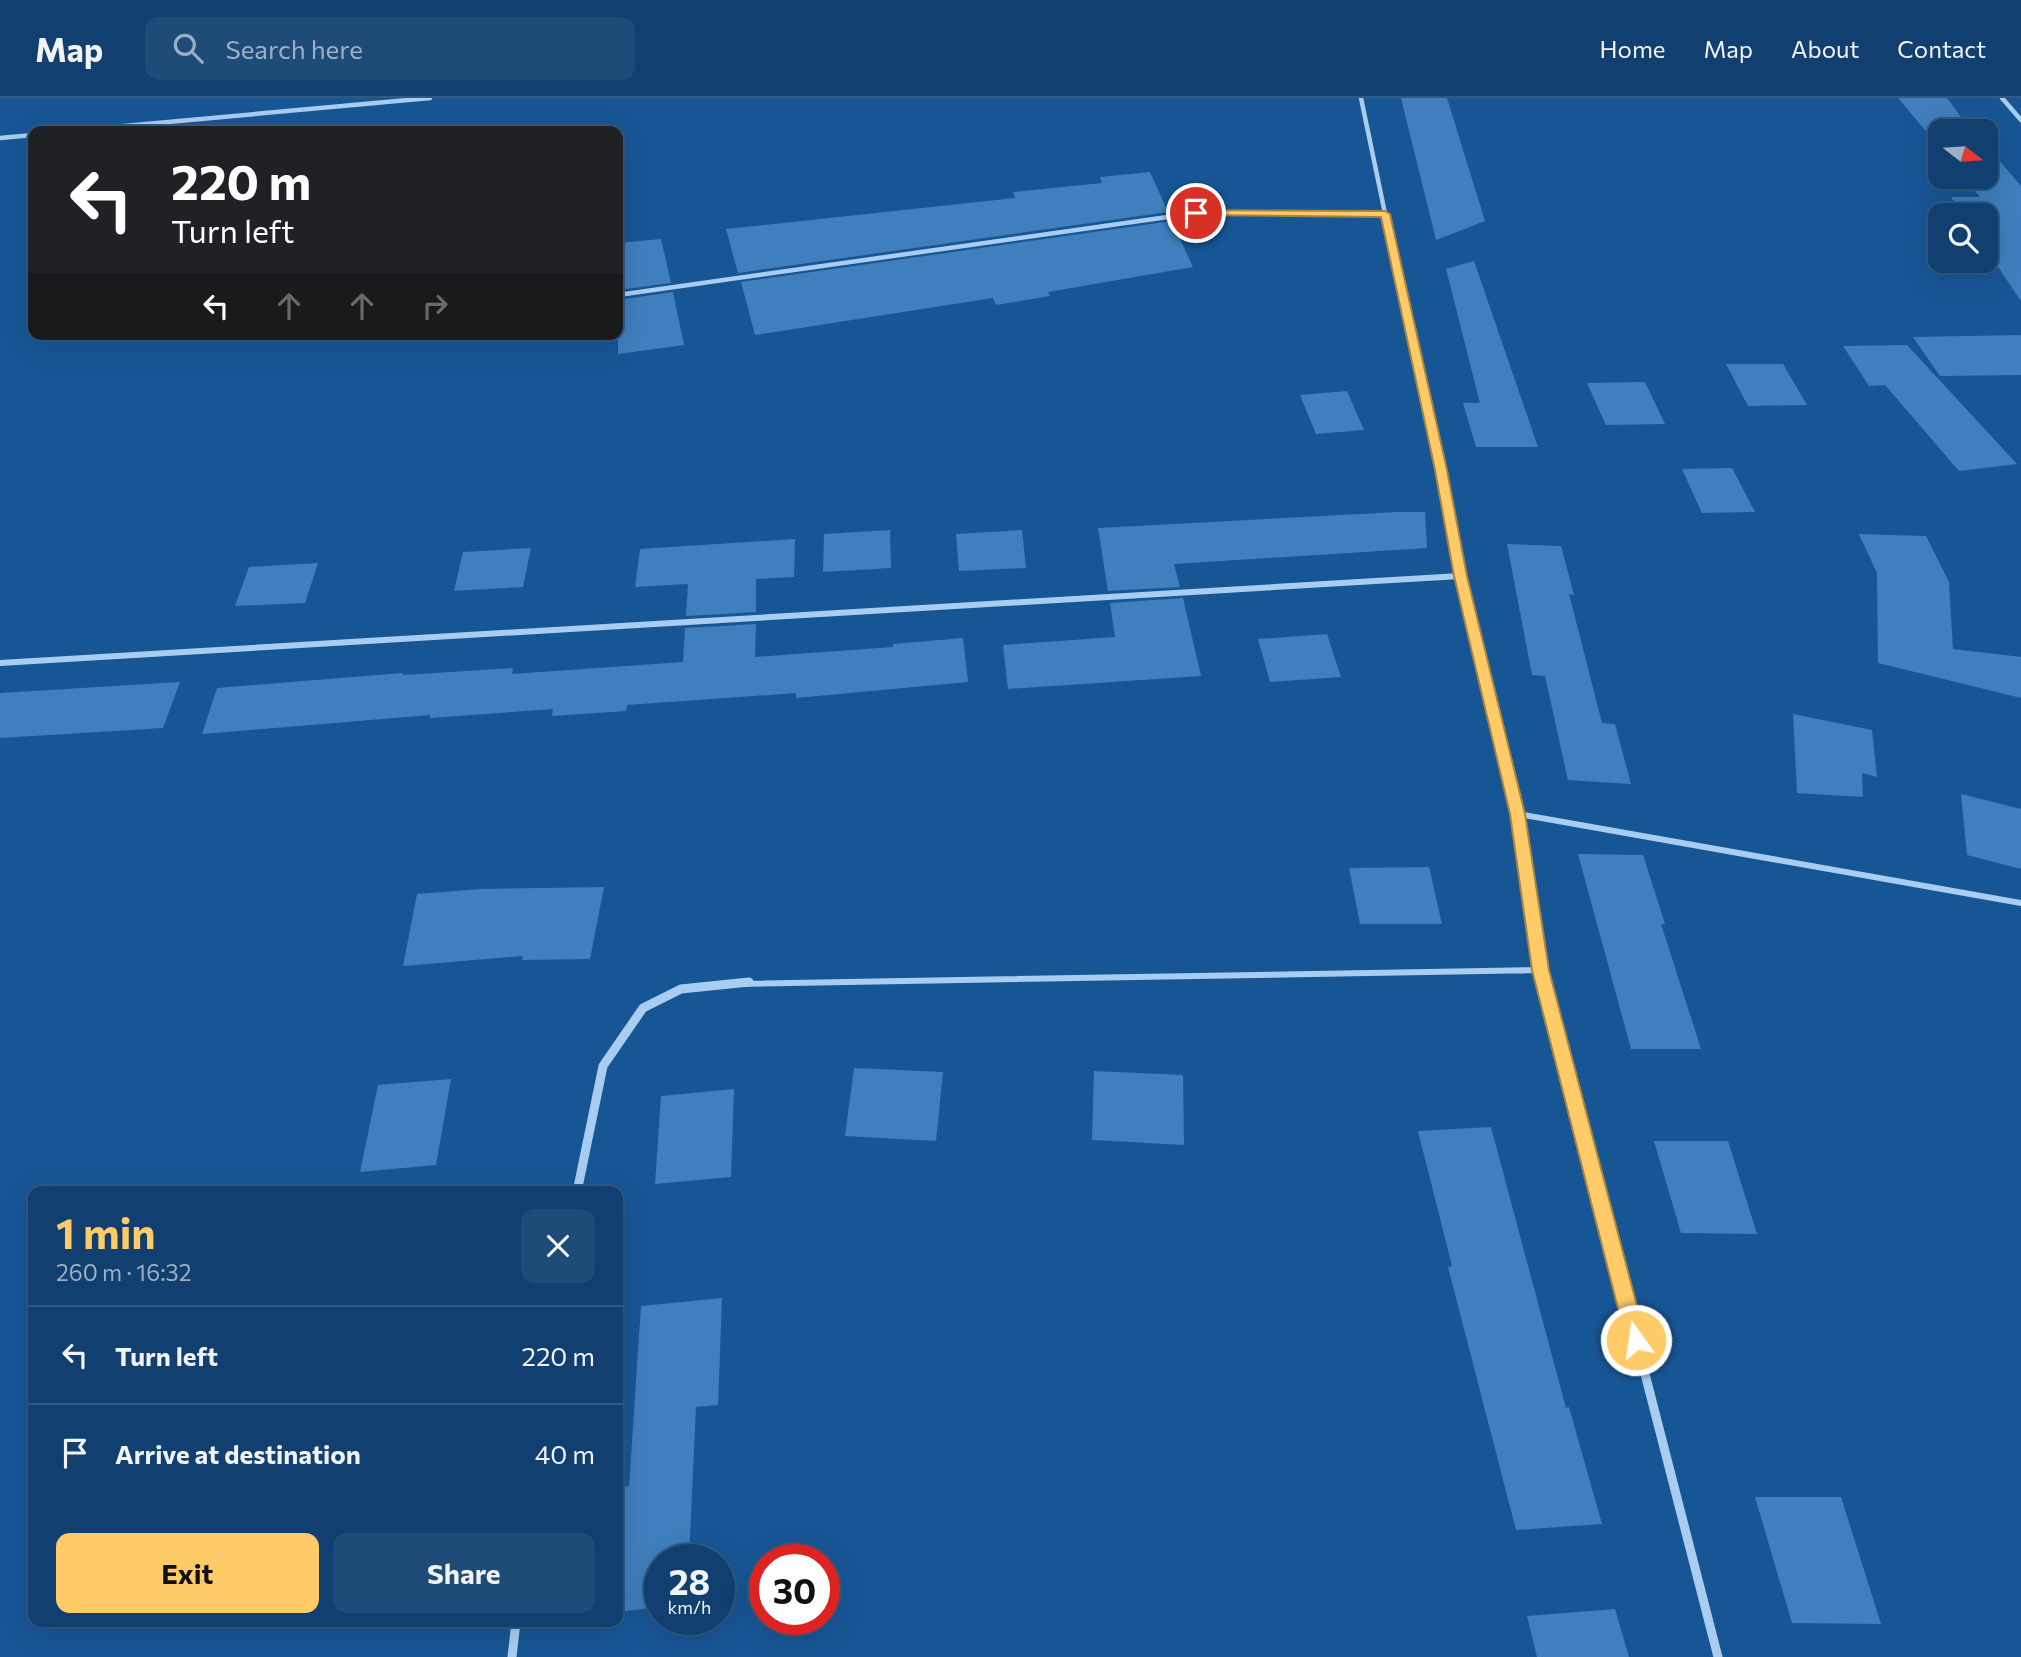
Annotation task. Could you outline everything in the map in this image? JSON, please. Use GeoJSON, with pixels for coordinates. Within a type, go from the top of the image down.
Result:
{"type":"FeatureCollection","features":[{"type":"Feature","properties":{"kind":"street"},"geometry":{"type":"LineString","coordinates":[[120,126],[372,101],[430,98]]}},
{"type":"Feature","properties":{"kind":"street"},"geometry":{"type":"LineString","coordinates":[[1361,98],[1441,470],[1461,576],[1518,814],[1541,970],[1718,1657]]}},
{"type":"Feature","properties":{"kind":"street"},"geometry":{"type":"LineString","coordinates":[[2002,98],[2021,120]]}},
{"type":"Feature","properties":{"kind":"street"},"geometry":{"type":"LineString","coordinates":[[0,138],[28,135]]}},
{"type":"Feature","properties":{"kind":"street"},"geometry":{"type":"LineString","coordinates":[[623,294],[1196,213],[1385,214]]}},
{"type":"Feature","properties":{"kind":"street"},"geometry":{"type":"LineString","coordinates":[[0,663],[1461,576]]}},
{"type":"Feature","properties":{"kind":"street"},"geometry":{"type":"LineString","coordinates":[[1518,814],[2021,903]]}},
{"type":"Feature","properties":{"kind":"street"},"geometry":{"type":"LineString","coordinates":[[578,1186],[603,1066],[643,1008],[681,989],[757,981],[1541,970]]}},
{"type":"Feature","properties":{"kind":"street"},"geometry":{"type":"LineString","coordinates":[[512,1657],[515,1627]]}},
{"type":"Feature","properties":{"kind":"building"},"geometry":{"type":"Polygon","coordinates":[[[1401,98],[1447,98],[1485,221],[1436,240],[1401,98]]]}},
{"type":"Feature","properties":{"kind":"building"},"geometry":{"type":"Polygon","coordinates":[[[1898,98],[1947,98],[1962,119],[1928,119],[1928,134],[1898,98]]]}},
{"type":"Feature","properties":{"kind":"building"},"geometry":{"type":"Polygon","coordinates":[[[1998,159],[2021,186],[2021,301],[1998,267],[1998,203],[1955,203],[1951,197],[1980,197],[1973,189],[1998,189],[1998,159]]]}},
{"type":"Feature","properties":{"kind":"building"},"geometry":{"type":"Polygon","coordinates":[[[1150,172],[1168,212],[738,273],[726,229],[1015,198],[1013,192],[1102,183],[1100,177],[1150,172]]]}},
{"type":"Feature","properties":{"kind":"building"},"geometry":{"type":"Polygon","coordinates":[[[1172,221],[1193,267],[1048,292],[1050,296],[996,305],[993,298],[755,335],[741,282],[1172,221]]]}},
{"type":"Feature","properties":{"kind":"building"},"geometry":{"type":"Polygon","coordinates":[[[661,239],[671,283],[623,289],[623,243],[661,239]]]}},
{"type":"Feature","properties":{"kind":"building"},"geometry":{"type":"Polygon","coordinates":[[[1474,261],[1538,447],[1476,447],[1463,403],[1480,403],[1446,269],[1474,261]]]}},
{"type":"Feature","properties":{"kind":"building"},"geometry":{"type":"Polygon","coordinates":[[[673,292],[684,345],[618,354],[618,340],[623,340],[623,299],[673,292]]]}},
{"type":"Feature","properties":{"kind":"building"},"geometry":{"type":"Polygon","coordinates":[[[2021,335],[2021,375],[1940,376],[1913,337],[2021,335]]]}},
{"type":"Feature","properties":{"kind":"building"},"geometry":{"type":"Polygon","coordinates":[[[1907,345],[2017,464],[1959,471],[1885,385],[1869,386],[1843,346],[1907,345]]]}},
{"type":"Feature","properties":{"kind":"building"},"geometry":{"type":"Polygon","coordinates":[[[1726,364],[1783,364],[1807,405],[1748,406],[1726,364]]]}},
{"type":"Feature","properties":{"kind":"building"},"geometry":{"type":"Polygon","coordinates":[[[1645,382],[1665,424],[1606,425],[1587,383],[1645,382]]]}},
{"type":"Feature","properties":{"kind":"building"},"geometry":{"type":"Polygon","coordinates":[[[1347,391],[1364,430],[1316,434],[1300,395],[1347,391]]]}},
{"type":"Feature","properties":{"kind":"building"},"geometry":{"type":"Polygon","coordinates":[[[1732,468],[1755,512],[1702,513],[1682,469],[1732,468]]]}},
{"type":"Feature","properties":{"kind":"building"},"geometry":{"type":"Polygon","coordinates":[[[1425,512],[1427,548],[1174,564],[1180,587],[1108,591],[1098,528],[1425,512]]]}},
{"type":"Feature","properties":{"kind":"building"},"geometry":{"type":"Polygon","coordinates":[[[890,530],[891,568],[823,572],[824,534],[890,530]]]}},
{"type":"Feature","properties":{"kind":"building"},"geometry":{"type":"Polygon","coordinates":[[[1022,530],[1026,568],[959,571],[956,534],[1022,530]]]}},
{"type":"Feature","properties":{"kind":"building"},"geometry":{"type":"Polygon","coordinates":[[[1859,534],[1926,536],[1949,582],[1953,649],[2021,657],[2021,698],[1878,663],[1877,573],[1859,534]]]}},
{"type":"Feature","properties":{"kind":"building"},"geometry":{"type":"Polygon","coordinates":[[[795,539],[794,577],[756,579],[756,612],[686,616],[688,584],[635,587],[640,549],[795,539]]]}},
{"type":"Feature","properties":{"kind":"building"},"geometry":{"type":"Polygon","coordinates":[[[1507,544],[1561,546],[1574,595],[1569,594],[1602,723],[1615,724],[1631,784],[1568,780],[1545,676],[1532,675],[1507,544]]]}},
{"type":"Feature","properties":{"kind":"building"},"geometry":{"type":"Polygon","coordinates":[[[531,548],[523,587],[454,591],[463,552],[531,548]]]}},
{"type":"Feature","properties":{"kind":"building"},"geometry":{"type":"Polygon","coordinates":[[[318,563],[305,603],[235,606],[249,567],[318,563]]]}},
{"type":"Feature","properties":{"kind":"building"},"geometry":{"type":"Polygon","coordinates":[[[1183,598],[1201,676],[1008,689],[1003,645],[1115,637],[1110,603],[1183,598]]]}},
{"type":"Feature","properties":{"kind":"building"},"geometry":{"type":"Polygon","coordinates":[[[756,624],[755,657],[893,647],[893,644],[963,638],[968,682],[796,698],[796,693],[627,705],[626,711],[552,716],[553,709],[430,718],[430,715],[202,734],[217,688],[403,673],[513,668],[512,674],[683,662],[685,628],[756,624]]]}},
{"type":"Feature","properties":{"kind":"building"},"geometry":{"type":"Polygon","coordinates":[[[1327,634],[1341,677],[1270,682],[1258,639],[1327,634]]]}},
{"type":"Feature","properties":{"kind":"building"},"geometry":{"type":"Polygon","coordinates":[[[180,682],[163,728],[0,738],[0,693],[180,682]]]}},
{"type":"Feature","properties":{"kind":"building"},"geometry":{"type":"Polygon","coordinates":[[[1793,714],[1872,730],[1877,777],[1862,773],[1863,797],[1797,793],[1793,714]]]}},
{"type":"Feature","properties":{"kind":"building"},"geometry":{"type":"Polygon","coordinates":[[[1961,794],[2021,809],[2021,869],[1967,855],[1961,794]]]}},
{"type":"Feature","properties":{"kind":"building"},"geometry":{"type":"Polygon","coordinates":[[[1578,854],[1643,855],[1665,924],[1661,924],[1701,1049],[1631,1049],[1578,854]]]}},
{"type":"Feature","properties":{"kind":"building"},"geometry":{"type":"Polygon","coordinates":[[[1429,867],[1442,924],[1360,924],[1349,868],[1429,867]]]}},
{"type":"Feature","properties":{"kind":"building"},"geometry":{"type":"Polygon","coordinates":[[[604,887],[590,959],[522,960],[523,956],[403,966],[417,894],[480,889],[604,887]]]}},
{"type":"Feature","properties":{"kind":"building"},"geometry":{"type":"Polygon","coordinates":[[[854,1068],[943,1072],[936,1141],[845,1136],[854,1068]]]}},
{"type":"Feature","properties":{"kind":"building"},"geometry":{"type":"Polygon","coordinates":[[[1094,1071],[1183,1075],[1184,1145],[1092,1140],[1094,1071]]]}},
{"type":"Feature","properties":{"kind":"building"},"geometry":{"type":"Polygon","coordinates":[[[451,1079],[436,1165],[360,1172],[378,1085],[451,1079]]]}},
{"type":"Feature","properties":{"kind":"building"},"geometry":{"type":"Polygon","coordinates":[[[734,1089],[731,1177],[655,1184],[661,1096],[734,1089]]]}},
{"type":"Feature","properties":{"kind":"building"},"geometry":{"type":"Polygon","coordinates":[[[1491,1127],[1566,1408],[1569,1407],[1602,1524],[1516,1530],[1448,1267],[1452,1266],[1418,1131],[1491,1127]]]}},
{"type":"Feature","properties":{"kind":"building"},"geometry":{"type":"Polygon","coordinates":[[[1654,1141],[1728,1141],[1757,1234],[1681,1233],[1654,1141]]]}},
{"type":"Feature","properties":{"kind":"building"},"geometry":{"type":"Polygon","coordinates":[[[722,1298],[718,1405],[696,1407],[690,1544],[644,1544],[644,1609],[623,1611],[623,1487],[629,1486],[641,1306],[722,1298]]]}},
{"type":"Feature","properties":{"kind":"building"},"geometry":{"type":"Polygon","coordinates":[[[1755,1497],[1841,1497],[1881,1624],[1792,1623],[1755,1497]]]}},
{"type":"Feature","properties":{"kind":"building"},"geometry":{"type":"Polygon","coordinates":[[[1615,1609],[1629,1657],[1537,1657],[1527,1616],[1615,1609]]]}},
{"type":"Feature","properties":{"kind":"route"},"geometry":{"type":"LineString","coordinates":[[1196,213],[1385,214],[1441,470],[1461,576],[1518,814],[1541,970],[1636,1340]]}}]}
